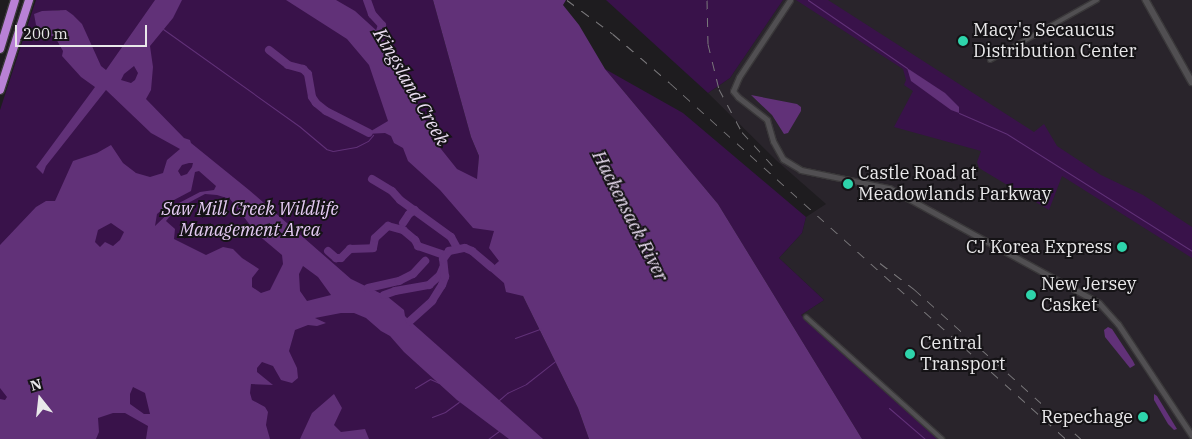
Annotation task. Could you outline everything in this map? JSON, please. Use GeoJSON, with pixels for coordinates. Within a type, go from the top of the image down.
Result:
{"type":"FeatureCollection","features":[{"type":"Feature","properties":{"kind":"highway"},"geometry":{"type":"LineString","coordinates":[[0,49],[16,0]]}},
{"type":"Feature","properties":{"kind":"highway"},"geometry":{"type":"LineString","coordinates":[[0,90],[29,0]]}},
{"type":"Feature","properties":{"kind":"main road"},"geometry":{"type":"LineString","coordinates":[[1146,0],[1192,82]]}},
{"type":"Feature","properties":{"kind":"street"},"geometry":{"type":"LineString","coordinates":[[790,0],[739,77],[733,91],[767,120],[773,141],[783,159],[794,167],[889,188],[1099,303],[1112,315],[1192,436]]}},
{"type":"Feature","properties":{"kind":"street"},"geometry":{"type":"LineString","coordinates":[[990,60],[1097,0]]}},
{"type":"Feature","properties":{"kind":"street"},"geometry":{"type":"LineString","coordinates":[[806,317],[942,439]]}},
{"type":"Feature","properties":{"kind":"shaded area"},"geometry":{"type":"Polygon","coordinates":[[[783,0],[1192,0],[1192,439],[938,439],[801,315],[824,300],[779,258],[802,233],[806,217],[826,204],[777,161],[708,93],[730,78],[783,0]]]}},
{"type":"Feature","properties":{"kind":"green space","name":"Saw Mill Creek Wildlife Management Area"},"geometry":{"type":"Polygon","coordinates":[[[36,0],[433,0],[471,137],[479,156],[478,175],[494,231],[523,296],[578,408],[589,439],[0,439],[0,110],[36,0]],[[60,10],[53,11],[36,25],[56,39],[61,48],[60,10]]]}},
{"type":"Feature","properties":{"kind":"green space"},"geometry":{"type":"Polygon","coordinates":[[[606,0],[783,0],[730,78],[708,93],[606,0]]]}},
{"type":"Feature","properties":{"kind":"green space"},"geometry":{"type":"Polygon","coordinates":[[[796,0],[828,0],[1034,132],[1044,124],[1057,146],[1101,175],[1143,195],[1192,227],[1192,258],[1062,176],[1049,210],[979,168],[977,162],[981,151],[894,127],[913,91],[904,85],[906,80],[903,69],[796,0]]]}},
{"type":"Feature","properties":{"kind":"green space"},"geometry":{"type":"Polygon","coordinates":[[[605,69],[683,113],[806,217],[802,233],[779,258],[824,300],[801,315],[938,439],[862,439],[718,204],[605,69]]]}},
{"type":"Feature","properties":{"kind":"water"},"geometry":{"type":"Polygon","coordinates":[[[155,0],[182,0],[173,18],[150,46],[153,67],[151,90],[146,99],[184,138],[190,140],[191,143],[249,190],[351,279],[388,297],[404,310],[405,316],[412,323],[543,439],[509,439],[457,400],[404,352],[390,336],[366,318],[354,313],[341,313],[315,318],[326,323],[317,326],[308,325],[295,330],[289,351],[297,368],[298,378],[292,383],[281,380],[273,366],[262,362],[257,368],[257,372],[273,385],[251,384],[250,393],[252,400],[265,407],[268,412],[266,425],[270,439],[146,439],[148,426],[125,413],[113,413],[98,418],[99,432],[96,439],[0,439],[0,399],[5,400],[7,397],[0,388],[0,245],[36,207],[46,201],[55,201],[73,161],[97,153],[111,145],[123,163],[136,173],[150,177],[163,173],[167,160],[180,149],[151,133],[106,90],[46,166],[43,174],[36,167],[95,87],[81,77],[62,56],[63,51],[56,39],[36,25],[34,14],[42,11],[66,10],[73,15],[82,24],[101,66],[106,70],[155,0]],[[134,66],[124,74],[121,80],[131,83],[135,80],[138,73],[134,66]],[[193,163],[182,165],[178,171],[181,176],[187,174],[193,163]],[[199,171],[195,172],[191,191],[174,200],[157,214],[155,226],[179,203],[200,192],[214,190],[216,186],[199,171]],[[205,194],[175,210],[166,221],[175,229],[174,239],[206,255],[223,247],[233,249],[242,258],[259,269],[252,278],[252,287],[261,293],[270,290],[283,264],[282,255],[257,234],[230,199],[205,194]],[[111,223],[98,230],[95,242],[100,247],[105,242],[113,246],[120,240],[124,232],[111,223]],[[303,266],[299,274],[300,291],[307,301],[331,295],[318,277],[303,266]],[[133,387],[130,394],[130,404],[144,414],[150,414],[145,393],[133,387]]]}},
{"type":"Feature","properties":{"kind":"water","name":"Hackensack River"},"geometry":{"type":"Polygon","coordinates":[[[286,0],[336,0],[355,11],[377,31],[393,54],[437,144],[457,169],[477,179],[479,156],[471,137],[433,0],[566,0],[563,5],[579,25],[605,69],[718,204],[862,439],[589,439],[578,408],[523,296],[506,292],[504,283],[489,270],[499,261],[489,248],[494,231],[473,228],[440,190],[408,161],[403,148],[394,143],[391,136],[385,133],[366,134],[388,121],[369,65],[347,39],[286,0]]]}},
{"type":"Feature","properties":{"kind":"water"},"geometry":{"type":"Polygon","coordinates":[[[907,68],[945,93],[959,107],[959,113],[951,110],[911,81],[907,68]]]}},
{"type":"Feature","properties":{"kind":"water"},"geometry":{"type":"Polygon","coordinates":[[[751,95],[797,104],[801,107],[801,111],[788,133],[784,134],[772,115],[751,95]]]}},
{"type":"Feature","properties":{"kind":"water"},"geometry":{"type":"Polygon","coordinates":[[[1108,327],[1112,329],[1135,365],[1130,368],[1105,337],[1104,330],[1108,327]]]}},
{"type":"Feature","properties":{"kind":"water"},"geometry":{"type":"Polygon","coordinates":[[[334,394],[342,408],[334,425],[341,432],[365,429],[369,439],[300,439],[312,413],[334,394]]]}},
{"type":"Feature","properties":{"kind":"water"},"geometry":{"type":"Polygon","coordinates":[[[1154,394],[1177,429],[1174,430],[1168,424],[1154,400],[1154,394]]]}},
{"type":"Feature","properties":{"kind":"waterway","name":"Kingsland Creek"},"geometry":{"type":"LineString","coordinates":[[367,0],[372,14],[382,25],[379,34]]}},
{"type":"Feature","properties":{"kind":"waterway"},"geometry":{"type":"LineString","coordinates":[[808,0],[907,68]]}},
{"type":"Feature","properties":{"kind":"waterway"},"geometry":{"type":"LineString","coordinates":[[163,29],[299,126],[326,149],[333,151],[356,147],[368,141],[373,135]]}},
{"type":"Feature","properties":{"kind":"waterway"},"geometry":{"type":"LineString","coordinates":[[269,50],[288,65],[303,69],[308,74],[312,97],[316,103],[326,111],[369,133]]}},
{"type":"Feature","properties":{"kind":"waterway"},"geometry":{"type":"LineString","coordinates":[[959,113],[1007,134],[1192,251]]}},
{"type":"Feature","properties":{"kind":"waterway"},"geometry":{"type":"LineString","coordinates":[[372,179],[392,191],[400,200],[451,237],[457,248]]}},
{"type":"Feature","properties":{"kind":"waterway"},"geometry":{"type":"LineString","coordinates":[[403,223],[409,214],[415,210]]}},
{"type":"Feature","properties":{"kind":"waterway"},"geometry":{"type":"LineString","coordinates":[[328,251],[336,258],[341,258],[350,249],[373,248],[375,238],[388,226],[403,230],[415,240],[418,246],[444,255]]}},
{"type":"Feature","properties":{"kind":"waterway"},"geometry":{"type":"LineString","coordinates":[[410,321],[432,301],[442,285],[445,277],[443,259],[449,251],[465,248],[472,251],[491,267]]}},
{"type":"Feature","properties":{"kind":"waterway"},"geometry":{"type":"LineString","coordinates":[[368,288],[399,281],[413,274],[425,261]]}},
{"type":"Feature","properties":{"kind":"waterway"},"geometry":{"type":"LineString","coordinates":[[384,295],[395,291],[429,285],[440,275],[443,268]]}},
{"type":"Feature","properties":{"kind":"waterway"},"geometry":{"type":"LineString","coordinates":[[515,338],[540,329]]}},
{"type":"Feature","properties":{"kind":"waterway"},"geometry":{"type":"LineString","coordinates":[[499,400],[507,393],[526,384],[555,361]]}},
{"type":"Feature","properties":{"kind":"waterway"},"geometry":{"type":"LineString","coordinates":[[415,388],[430,379],[439,383]]}},
{"type":"Feature","properties":{"kind":"waterway"},"geometry":{"type":"LineString","coordinates":[[432,417],[445,412],[459,402]]}},
{"type":"Feature","properties":{"kind":"waterway"},"geometry":{"type":"LineString","coordinates":[[889,408],[925,439]]}},
{"type":"Feature","properties":{"kind":"waterway"},"geometry":{"type":"LineString","coordinates":[[488,439],[499,431]]}},
{"type":"Feature","properties":{"kind":"railway"},"geometry":{"type":"LineString","coordinates":[[567,0],[613,34],[670,83],[1066,439]]}},
{"type":"Feature","properties":{"kind":"railway"},"geometry":{"type":"LineString","coordinates":[[707,0],[708,44],[719,89],[742,132],[772,165]]}},
{"type":"Feature","properties":{"kind":"railway"},"geometry":{"type":"LineString","coordinates":[[880,263],[914,289],[1081,439]]}},
{"type":"Feature","properties":{"kind":"place","name":"Macy's Secaucus Distribution Center"},"geometry":{"type":"Point","coordinates":[963,41]}},
{"type":"Feature","properties":{"kind":"place","name":"Castle Road at Meadowlands Parkway"},"geometry":{"type":"Point","coordinates":[848,184]}},
{"type":"Feature","properties":{"kind":"place","name":"CJ Korea Express"},"geometry":{"type":"Point","coordinates":[1122,247]}},
{"type":"Feature","properties":{"kind":"place","name":"New Jersey Casket"},"geometry":{"type":"Point","coordinates":[1031,295]}},
{"type":"Feature","properties":{"kind":"place","name":"Central Transport"},"geometry":{"type":"Point","coordinates":[910,354]}},
{"type":"Feature","properties":{"kind":"place","name":"Repechage"},"geometry":{"type":"Point","coordinates":[1143,417]}}]}
